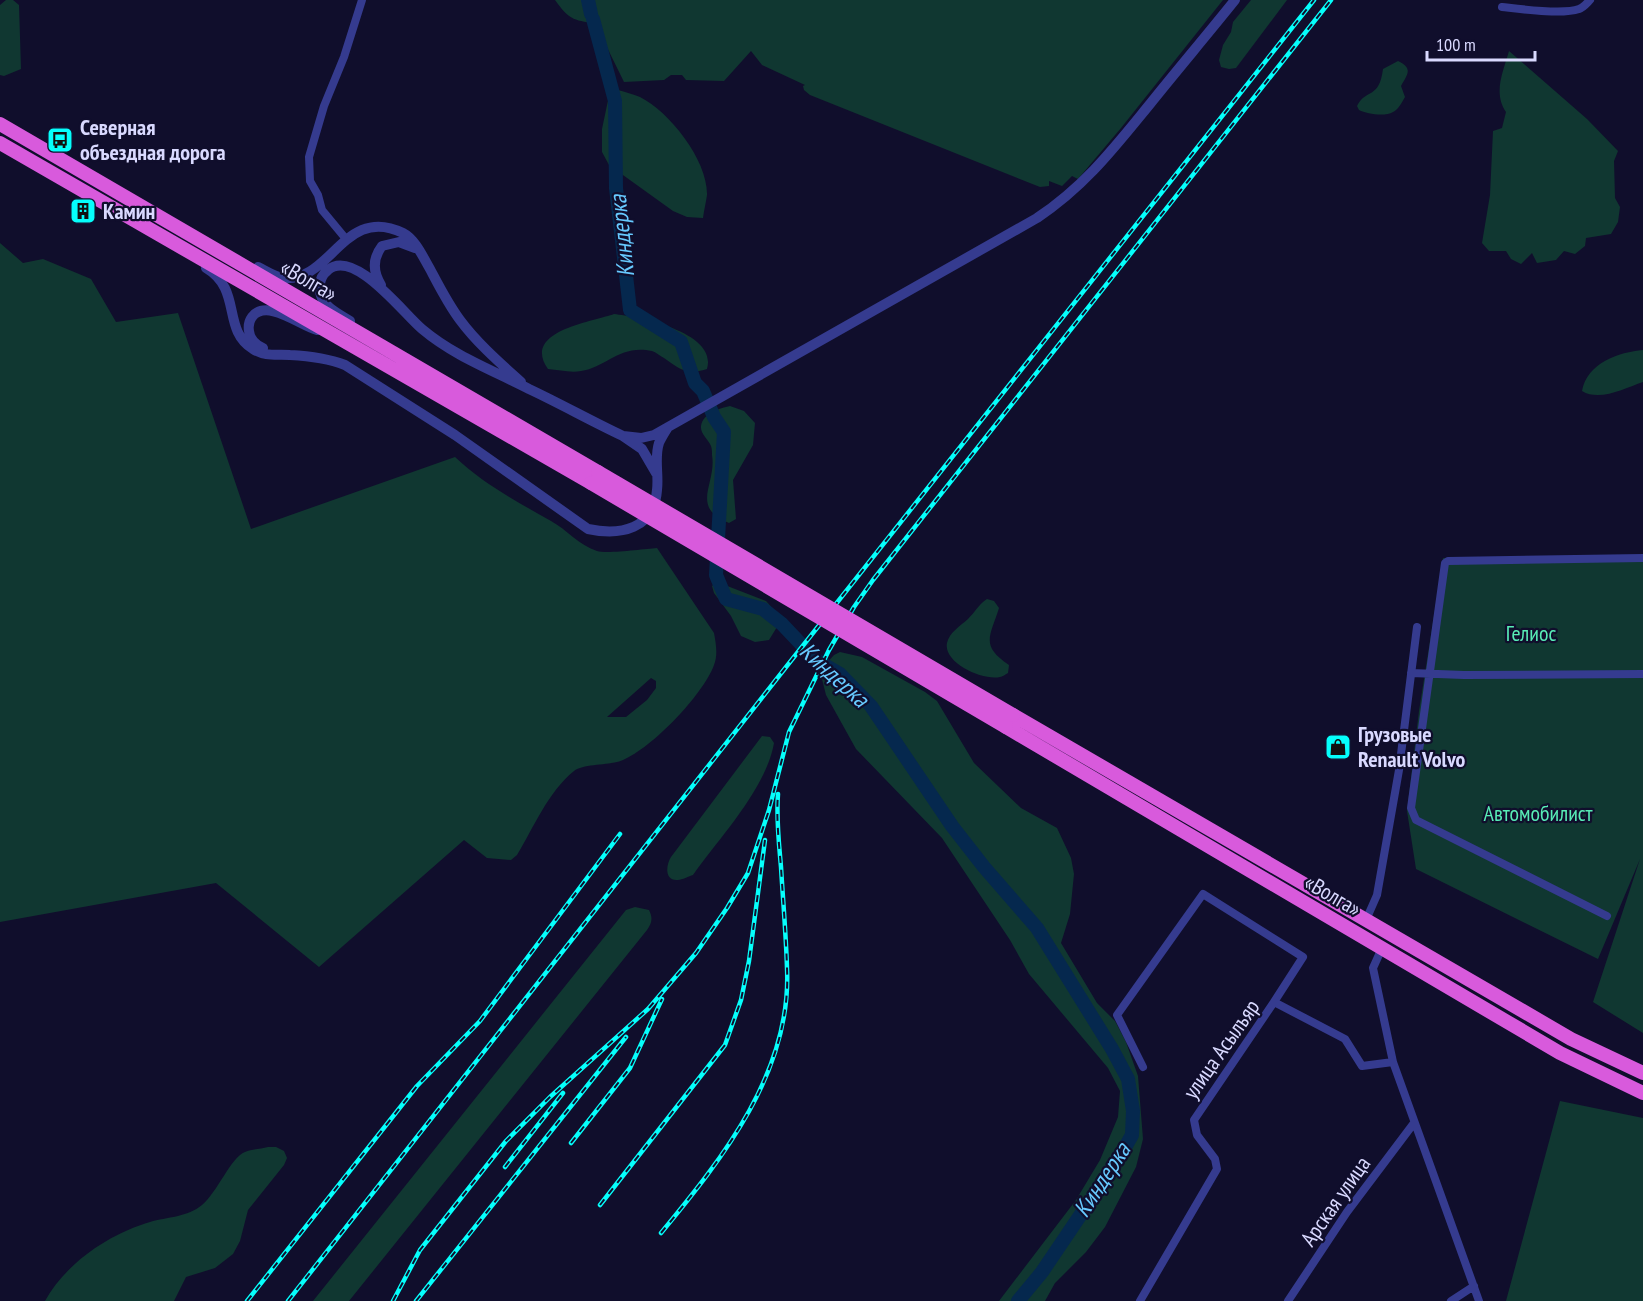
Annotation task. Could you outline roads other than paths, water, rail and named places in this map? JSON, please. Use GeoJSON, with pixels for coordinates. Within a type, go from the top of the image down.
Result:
{"type":"FeatureCollection","features":[{"type":"Feature","properties":{"kind":"highway","name":"«Волга»"},"geometry":{"type":"LineString","coordinates":[[0,124],[379,344],[595,478]]}},
{"type":"Feature","properties":{"kind":"highway","name":"«Волга»"},"geometry":{"type":"LineString","coordinates":[[0,143],[329,333],[595,478]]}},
{"type":"Feature","properties":{"kind":"highway"},"geometry":{"type":"LineString","coordinates":[[595,478],[1009,721]]}},
{"type":"Feature","properties":{"kind":"highway","name":"«Волга»"},"geometry":{"type":"LineString","coordinates":[[1009,721],[1366,920],[1571,1039],[1643,1074]]}},
{"type":"Feature","properties":{"kind":"highway","name":"«Волга»"},"geometry":{"type":"LineString","coordinates":[[1009,721],[1382,948],[1560,1053],[1643,1093]]}},
{"type":"Feature","properties":{"kind":"street"},"geometry":{"type":"LineString","coordinates":[[346,239],[322,210],[318,195],[310,181],[309,158],[324,106],[344,57],[362,0]]}},
{"type":"Feature","properties":{"kind":"street"},"geometry":{"type":"LineString","coordinates":[[624,436],[648,437],[1037,218],[1059,203],[1086,180],[1109,154],[1235,0]]}},
{"type":"Feature","properties":{"kind":"street"},"geometry":{"type":"LineString","coordinates":[[1502,7],[1563,11],[1580,9],[1590,0]]}},
{"type":"Feature","properties":{"kind":"street"},"geometry":{"type":"LineString","coordinates":[[208,244],[228,250],[283,278],[306,273],[360,230],[387,227],[405,234],[420,250],[460,321],[528,388]]}},
{"type":"Feature","properties":{"kind":"street"},"geometry":{"type":"LineString","coordinates":[[163,238],[177,251],[214,273],[223,283],[231,301],[237,331],[253,350],[267,355],[330,359],[345,364],[455,435],[588,529],[606,532],[619,531],[641,524],[656,499],[659,443],[668,426]]}},
{"type":"Feature","properties":{"kind":"street"},"geometry":{"type":"LineString","coordinates":[[386,293],[375,276],[374,262],[379,250],[389,243],[399,242],[420,250]]}},
{"type":"Feature","properties":{"kind":"street"},"geometry":{"type":"LineString","coordinates":[[379,344],[359,326],[323,301],[320,280],[329,268],[349,265],[368,277],[422,329],[438,341],[483,368],[624,436],[642,449],[658,476]]}},
{"type":"Feature","properties":{"kind":"street"},"geometry":{"type":"LineString","coordinates":[[287,355],[268,351],[259,346],[250,336],[248,327],[256,312],[276,311],[305,327],[329,333]]}},
{"type":"Feature","properties":{"kind":"street"},"geometry":{"type":"LineString","coordinates":[[1607,916],[1416,820],[1411,808],[1441,578],[1445,563],[1448,561],[1643,558]]}},
{"type":"Feature","properties":{"kind":"street"},"geometry":{"type":"LineString","coordinates":[[1366,920],[1377,895],[1399,770],[1417,627]]}},
{"type":"Feature","properties":{"kind":"street"},"geometry":{"type":"LineString","coordinates":[[1411,673],[1643,674]]}},
{"type":"Feature","properties":{"kind":"street"},"geometry":{"type":"LineString","coordinates":[[1143,1067],[1117,1015],[1203,894],[1303,957],[1274,1002]]}},
{"type":"Feature","properties":{"kind":"street"},"geometry":{"type":"LineString","coordinates":[[1382,948],[1373,968],[1393,1062],[1479,1301]]}},
{"type":"Feature","properties":{"kind":"street","name":"улица Асылъяр"},"geometry":{"type":"LineString","coordinates":[[1140,1301],[1217,1169],[1215,1158],[1197,1135],[1194,1120],[1274,1002],[1345,1039],[1362,1066],[1393,1062]]}},
{"type":"Feature","properties":{"kind":"street","name":"Арская улица"},"geometry":{"type":"LineString","coordinates":[[1288,1301],[1347,1212],[1414,1123]]}},
{"type":"Feature","properties":{"kind":"street"},"geometry":{"type":"LineString","coordinates":[[1451,1301],[1474,1286]]}},
{"type":"Feature","properties":{"kind":"waterway","name":"Киндерка"},"geometry":{"type":"LineString","coordinates":[[588,0],[591,14]]}},
{"type":"Feature","properties":{"kind":"waterway","name":"Киндерка"},"geometry":{"type":"LineString","coordinates":[[593,19],[615,101],[616,188],[630,310],[681,342],[695,383],[703,391],[714,417],[724,432],[716,575],[726,599],[763,609],[782,624],[816,660],[840,674],[871,706],[952,826],[1037,928],[1128,1079],[1133,1111],[1132,1135],[1042,1272],[1018,1301]]}},
{"type":"Feature","properties":{"kind":"railway"},"geometry":{"type":"LineString","coordinates":[[288,1301],[1314,0]]}},
{"type":"Feature","properties":{"kind":"railway"},"geometry":{"type":"LineString","coordinates":[[393,1301],[420,1250],[506,1141],[550,1097],[648,1009],[696,953],[748,873],[769,810],[789,732],[829,650],[854,607],[1331,0]]}},
{"type":"Feature","properties":{"kind":"railway"},"geometry":{"type":"LineString","coordinates":[[661,1233],[708,1174],[749,1111],[766,1077],[778,1042],[786,1006],[787,968],[777,812],[778,794]]}},
{"type":"Feature","properties":{"kind":"railway"},"geometry":{"type":"LineString","coordinates":[[247,1301],[417,1086],[480,1021],[620,834]]}},
{"type":"Feature","properties":{"kind":"railway"},"geometry":{"type":"LineString","coordinates":[[600,1205],[725,1045],[741,1000],[749,961],[765,840]]}},
{"type":"Feature","properties":{"kind":"railway"},"geometry":{"type":"LineString","coordinates":[[571,1143],[630,1068],[662,999]]}},
{"type":"Feature","properties":{"kind":"railway"},"geometry":{"type":"LineString","coordinates":[[416,1301],[626,1037]]}},
{"type":"Feature","properties":{"kind":"railway"},"geometry":{"type":"LineString","coordinates":[[505,1167],[563,1093]]}},
{"type":"Feature","properties":{"kind":"place","name":"Северная объездная дорога"},"geometry":{"type":"Point","coordinates":[60,140]}},
{"type":"Feature","properties":{"kind":"place","name":"Камин"},"geometry":{"type":"Point","coordinates":[83,211]}},
{"type":"Feature","properties":{"kind":"place","name":"Грузовые Renault Volvo"},"geometry":{"type":"Point","coordinates":[1338,747]}},
{"type":"Feature","properties":{"kind":"park label","name":"Гелиос"},"geometry":{"type":"Point","coordinates":[1531,633]}},
{"type":"Feature","properties":{"kind":"park label","name":"Автомобилист"},"geometry":{"type":"Point","coordinates":[1538,813]}}]}
